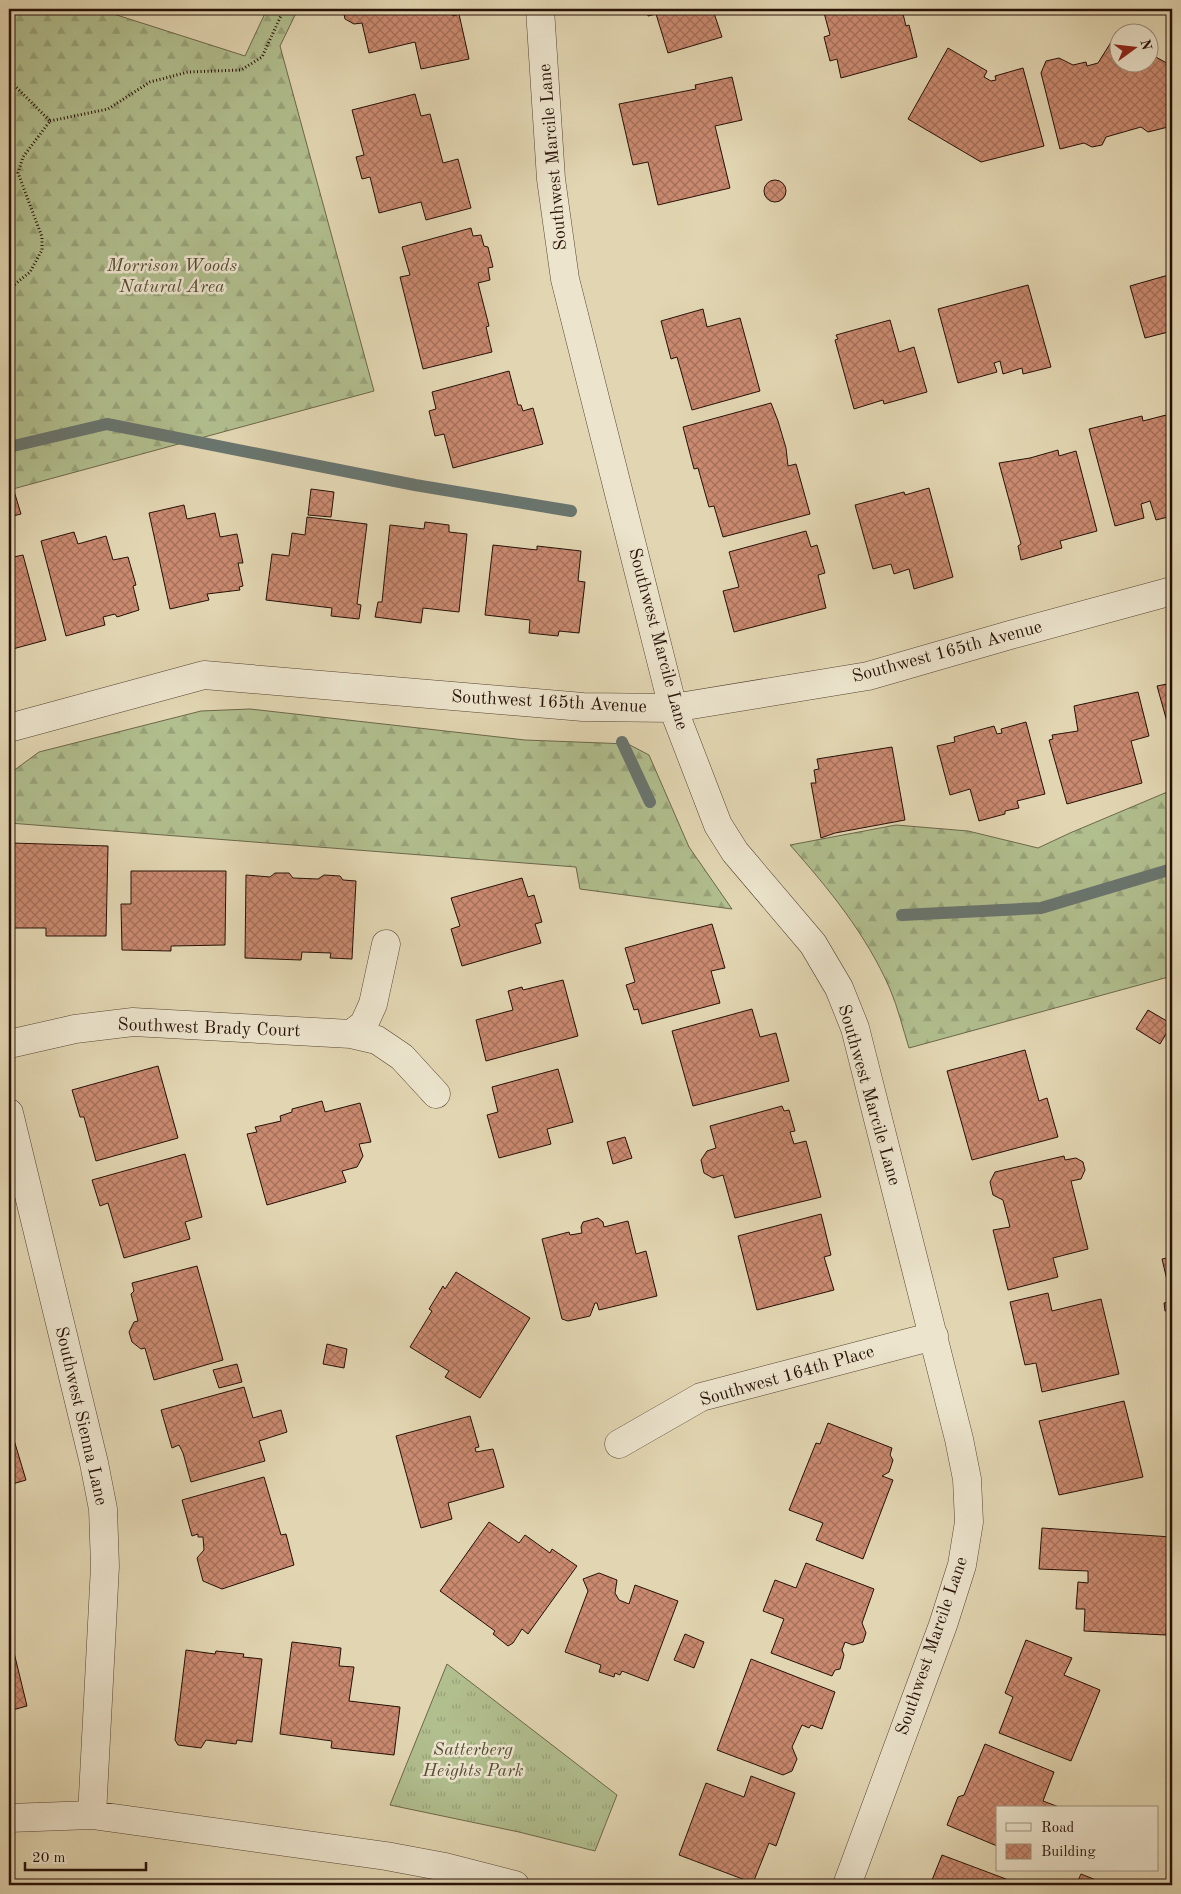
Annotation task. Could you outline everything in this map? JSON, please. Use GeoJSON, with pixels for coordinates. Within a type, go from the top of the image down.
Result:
{"type":"FeatureCollection","features":[{"type":"Feature","properties":{"kind":"street","name":"Southwest Marcile Lane"},"geometry":{"type":"LineString","coordinates":[[540,9],[551,179],[565,279],[673,708],[718,825],[735,852],[813,944],[838,988],[855,1028],[934,1336],[967,1479],[968,1522],[962,1565],[943,1625],[847,1885]]}},
{"type":"Feature","properties":{"kind":"street","name":"Southwest 165th Avenue"},"geometry":{"type":"LineString","coordinates":[[9,728],[204,675],[583,707],[673,708],[868,676],[1172,591]]}},
{"type":"Feature","properties":{"kind":"street"},"geometry":{"type":"LineString","coordinates":[[352,1034],[364,1024],[374,1004],[386,944]]}},
{"type":"Feature","properties":{"kind":"street","name":"Southwest Brady Court"},"geometry":{"type":"LineString","coordinates":[[9,1044],[75,1029],[134,1022],[352,1034],[377,1040],[402,1058],[436,1094]]}},
{"type":"Feature","properties":{"kind":"street","name":"Southwest Sienna Lane"},"geometry":{"type":"LineString","coordinates":[[9,1113],[94,1464],[103,1509],[104,1566],[92,1815]]}},
{"type":"Feature","properties":{"kind":"street","name":"Southwest 164th Place"},"geometry":{"type":"LineString","coordinates":[[619,1444],[701,1397],[934,1336]]}},
{"type":"Feature","properties":{"kind":"street"},"geometry":{"type":"LineString","coordinates":[[9,1818],[92,1815],[386,1856],[445,1867],[514,1885]]}},
{"type":"Feature","properties":{"kind":"path"},"geometry":{"type":"LineString","coordinates":[[9,289],[30,272],[42,250],[42,237],[18,173],[23,158],[50,121],[108,109],[150,82],[188,72],[241,70],[262,58],[284,9]]}},
{"type":"Feature","properties":{"kind":"path"},"geometry":{"type":"LineString","coordinates":[[9,80],[50,121]]}},
{"type":"Feature","properties":{"kind":"green space","name":"Morrison Woods Natural Area"},"geometry":{"type":"Polygon","coordinates":[[[9,9],[98,9],[245,56],[267,9],[298,9],[280,46],[374,391],[9,490],[9,9]]]}},
{"type":"Feature","properties":{"kind":"green space"},"geometry":{"type":"Polygon","coordinates":[[[250,709],[525,740],[628,744],[649,755],[689,847],[732,909],[580,889],[576,867],[9,823],[9,774],[39,752],[201,711],[250,709]]]}},
{"type":"Feature","properties":{"kind":"green space"},"geometry":{"type":"Polygon","coordinates":[[[1172,790],[1172,976],[909,1048],[890,989],[870,949],[846,913],[790,845],[896,825],[968,831],[1038,848],[1172,790]]]}},
{"type":"Feature","properties":{"kind":"green space","name":"Satterberg Heights Park"},"geometry":{"type":"Polygon","coordinates":[[[447,1664],[617,1795],[595,1851],[519,1832],[390,1805],[447,1664]]]}},
{"type":"Feature","properties":{"kind":"building"},"geometry":{"type":"Polygon","coordinates":[[[343,9],[451,9],[453,16],[459,14],[469,59],[421,69],[415,42],[369,53],[362,23],[354,24],[345,19],[343,9]]]}},
{"type":"Feature","properties":{"kind":"building"},"geometry":{"type":"Polygon","coordinates":[[[646,9],[727,9],[714,13],[722,37],[668,53],[656,14],[648,16],[646,9]]]}},
{"type":"Feature","properties":{"kind":"building"},"geometry":{"type":"Polygon","coordinates":[[[823,9],[899,9],[901,15],[903,14],[906,26],[909,25],[917,57],[841,78],[837,59],[830,61],[824,37],[830,35],[823,9]]]}},
{"type":"Feature","properties":{"kind":"building"},"geometry":{"type":"Polygon","coordinates":[[[1108,47],[1108,72],[1158,72],[1158,58],[1172,66],[1172,126],[1148,132],[1141,127],[1106,137],[1102,145],[1092,147],[1084,143],[1060,149],[1041,73],[1046,61],[1059,58],[1073,65],[1086,62],[1087,66],[1098,63],[1108,47]]]}},
{"type":"Feature","properties":{"kind":"building"},"geometry":{"type":"Polygon","coordinates":[[[948,48],[987,71],[984,77],[991,81],[996,80],[995,76],[1023,68],[1044,146],[981,162],[908,119],[948,48]]]}},
{"type":"Feature","properties":{"kind":"building"},"geometry":{"type":"Polygon","coordinates":[[[732,77],[742,120],[715,126],[730,188],[658,205],[648,162],[633,165],[619,104],[696,89],[695,85],[732,77]]]}},
{"type":"Feature","properties":{"kind":"building"},"geometry":{"type":"Polygon","coordinates":[[[415,94],[421,116],[430,114],[443,163],[458,159],[471,208],[426,220],[421,202],[379,213],[370,177],[362,179],[356,157],[364,155],[352,110],[415,94]]]}},
{"type":"Feature","properties":{"kind":"building"},"geometry":{"type":"Polygon","coordinates":[[[775,180],[783,183],[786,191],[783,199],[775,202],[767,199],[764,191],[767,183],[775,180]]]}},
{"type":"Feature","properties":{"kind":"building"},"geometry":{"type":"Polygon","coordinates":[[[471,228],[473,236],[481,235],[484,246],[488,247],[493,267],[488,268],[490,280],[478,283],[489,326],[486,327],[492,352],[423,369],[400,277],[410,275],[402,247],[471,228]]]}},
{"type":"Feature","properties":{"kind":"building"},"geometry":{"type":"Polygon","coordinates":[[[1172,274],[1172,331],[1145,338],[1130,286],[1172,274]]]}},
{"type":"Feature","properties":{"kind":"building"},"geometry":{"type":"Polygon","coordinates":[[[1028,285],[1051,367],[1023,374],[1022,368],[1003,374],[1000,361],[994,363],[997,372],[958,383],[938,309],[1028,285]]]}},
{"type":"Feature","properties":{"kind":"building"},"geometry":{"type":"Polygon","coordinates":[[[703,309],[707,327],[740,318],[760,391],[692,410],[677,357],[671,359],[661,321],[703,309]]]}},
{"type":"Feature","properties":{"kind":"building"},"geometry":{"type":"Polygon","coordinates":[[[890,320],[899,352],[914,347],[927,392],[884,404],[883,400],[854,409],[835,340],[838,339],[836,335],[890,320]]]}},
{"type":"Feature","properties":{"kind":"building"},"geometry":{"type":"Polygon","coordinates":[[[509,371],[518,405],[521,405],[523,411],[533,408],[543,444],[453,468],[444,434],[435,436],[429,411],[436,409],[432,392],[509,371]]]}},
{"type":"Feature","properties":{"kind":"building"},"geometry":{"type":"Polygon","coordinates":[[[771,403],[786,448],[788,466],[796,464],[810,514],[723,537],[714,506],[709,507],[698,468],[694,469],[683,427],[771,403]]]}},
{"type":"Feature","properties":{"kind":"building"},"geometry":{"type":"Polygon","coordinates":[[[1170,414],[1172,424],[1172,516],[1156,520],[1150,501],[1141,504],[1144,518],[1115,526],[1089,429],[1142,416],[1143,421],[1170,414]]]}},
{"type":"Feature","properties":{"kind":"building"},"geometry":{"type":"Polygon","coordinates":[[[1058,450],[1059,456],[1076,451],[1097,531],[1060,541],[1062,548],[1021,560],[1018,546],[1021,544],[999,463],[1030,458],[1058,450]]]}},
{"type":"Feature","properties":{"kind":"building"},"geometry":{"type":"Polygon","coordinates":[[[929,488],[953,577],[914,589],[909,569],[894,574],[891,564],[873,569],[855,505],[904,492],[905,495],[929,488]]]}},
{"type":"Feature","properties":{"kind":"building"},"geometry":{"type":"Polygon","coordinates":[[[311,489],[334,492],[331,517],[308,515],[311,489]]]}},
{"type":"Feature","properties":{"kind":"building"},"geometry":{"type":"Polygon","coordinates":[[[14,491],[21,514],[9,517],[9,492],[14,491]]]}},
{"type":"Feature","properties":{"kind":"building"},"geometry":{"type":"Polygon","coordinates":[[[184,505],[187,519],[215,513],[220,537],[237,534],[243,563],[238,563],[243,586],[239,587],[240,590],[207,594],[209,600],[170,609],[149,513],[184,505]]]}},
{"type":"Feature","properties":{"kind":"building"},"geometry":{"type":"Polygon","coordinates":[[[307,517],[367,524],[357,604],[361,605],[359,619],[331,616],[332,608],[266,600],[272,554],[289,556],[292,533],[305,535],[307,517]]]}},
{"type":"Feature","properties":{"kind":"building"},"geometry":{"type":"Polygon","coordinates":[[[425,522],[449,525],[449,532],[467,534],[459,612],[423,608],[421,623],[375,617],[378,602],[382,602],[390,525],[424,529],[425,522]]]}},
{"type":"Feature","properties":{"kind":"building"},"geometry":{"type":"Polygon","coordinates":[[[806,531],[811,547],[817,545],[825,573],[818,575],[826,608],[734,632],[723,591],[739,587],[729,552],[806,531]]]}},
{"type":"Feature","properties":{"kind":"building"},"geometry":{"type":"Polygon","coordinates":[[[74,532],[78,544],[106,536],[113,560],[128,557],[136,585],[133,586],[139,610],[117,617],[115,614],[103,617],[105,625],[66,636],[41,541],[74,532]]]}},
{"type":"Feature","properties":{"kind":"building"},"geometry":{"type":"Polygon","coordinates":[[[493,545],[537,550],[537,546],[581,551],[578,581],[585,582],[579,633],[559,631],[558,636],[529,633],[530,620],[485,615],[493,545]]]}},
{"type":"Feature","properties":{"kind":"building"},"geometry":{"type":"Polygon","coordinates":[[[23,555],[46,640],[9,650],[9,558],[23,555]]]}},
{"type":"Feature","properties":{"kind":"building"},"geometry":{"type":"Polygon","coordinates":[[[1172,683],[1172,736],[1171,736],[1157,686],[1172,683]]]}},
{"type":"Feature","properties":{"kind":"building"},"geometry":{"type":"Polygon","coordinates":[[[1138,692],[1149,736],[1131,741],[1142,783],[1067,804],[1049,740],[1053,739],[1052,735],[1078,731],[1074,706],[1138,692]]]}},
{"type":"Feature","properties":{"kind":"building"},"geometry":{"type":"Polygon","coordinates":[[[1026,722],[1045,794],[1017,801],[1019,808],[979,821],[970,789],[950,795],[937,746],[955,742],[954,737],[994,726],[997,734],[1002,733],[1001,729],[1026,722]]]}},
{"type":"Feature","properties":{"kind":"building"},"geometry":{"type":"Polygon","coordinates":[[[892,747],[905,820],[835,833],[821,838],[811,783],[816,783],[814,770],[819,769],[817,759],[892,747]]]}},
{"type":"Feature","properties":{"kind":"building"},"geometry":{"type":"Polygon","coordinates":[[[12,843],[108,846],[106,936],[46,936],[46,928],[10,928],[12,843]]]}},
{"type":"Feature","properties":{"kind":"building"},"geometry":{"type":"Polygon","coordinates":[[[131,871],[226,871],[225,945],[171,946],[171,951],[122,950],[121,904],[131,904],[131,871]]]}},
{"type":"Feature","properties":{"kind":"building"},"geometry":{"type":"Polygon","coordinates":[[[275,873],[289,873],[293,878],[318,879],[324,875],[340,876],[343,880],[356,881],[352,959],[330,958],[331,953],[302,952],[301,960],[245,958],[246,875],[270,877],[275,873]]]}},
{"type":"Feature","properties":{"kind":"building"},"geometry":{"type":"Polygon","coordinates":[[[522,878],[528,897],[534,895],[542,922],[535,924],[541,943],[462,966],[451,929],[460,926],[451,898],[522,878]]]}},
{"type":"Feature","properties":{"kind":"building"},"geometry":{"type":"Polygon","coordinates":[[[712,924],[725,968],[711,971],[720,1003],[642,1024],[638,1009],[634,1010],[626,985],[635,982],[625,948],[712,924]]]}},
{"type":"Feature","properties":{"kind":"building"},"geometry":{"type":"Polygon","coordinates":[[[563,980],[578,1036],[486,1061],[476,1020],[513,1010],[508,991],[522,987],[523,990],[563,980]]]}},
{"type":"Feature","properties":{"kind":"building"},"geometry":{"type":"Polygon","coordinates":[[[752,1009],[760,1037],[776,1033],[789,1081],[693,1106],[672,1031],[752,1009]]]}},
{"type":"Feature","properties":{"kind":"building"},"geometry":{"type":"Polygon","coordinates":[[[1148,1010],[1172,1024],[1160,1044],[1136,1029],[1148,1010]]]}},
{"type":"Feature","properties":{"kind":"building"},"geometry":{"type":"Polygon","coordinates":[[[1025,1050],[1039,1101],[1047,1098],[1058,1137],[972,1160],[947,1071],[1025,1050]]]}},
{"type":"Feature","properties":{"kind":"building"},"geometry":{"type":"Polygon","coordinates":[[[158,1066],[178,1138],[96,1161],[84,1117],[80,1117],[72,1090],[158,1066]]]}},
{"type":"Feature","properties":{"kind":"building"},"geometry":{"type":"Polygon","coordinates":[[[558,1069],[573,1122],[547,1129],[551,1144],[499,1158],[487,1115],[498,1112],[492,1087],[558,1069]]]}},
{"type":"Feature","properties":{"kind":"building"},"geometry":{"type":"Polygon","coordinates":[[[322,1101],[325,1112],[360,1103],[371,1142],[359,1144],[363,1156],[357,1167],[342,1171],[346,1182],[267,1205],[247,1134],[257,1132],[255,1127],[281,1121],[280,1116],[292,1112],[292,1109],[322,1101]]]}},
{"type":"Feature","properties":{"kind":"building"},"geometry":{"type":"Polygon","coordinates":[[[782,1106],[784,1111],[789,1110],[795,1131],[790,1132],[794,1144],[806,1141],[821,1197],[735,1218],[723,1175],[713,1178],[704,1173],[701,1160],[707,1151],[716,1148],[710,1126],[782,1106]]]}},
{"type":"Feature","properties":{"kind":"building"},"geometry":{"type":"Polygon","coordinates":[[[625,1137],[632,1158],[613,1164],[607,1142],[625,1137]]]}},
{"type":"Feature","properties":{"kind":"building"},"geometry":{"type":"Polygon","coordinates":[[[185,1154],[202,1217],[185,1222],[190,1239],[124,1258],[108,1203],[100,1206],[92,1180],[185,1154]]]}},
{"type":"Feature","properties":{"kind":"building"},"geometry":{"type":"Polygon","coordinates":[[[1064,1156],[1065,1160],[1076,1158],[1083,1162],[1085,1170],[1081,1179],[1071,1181],[1088,1249],[1053,1258],[1058,1277],[1008,1290],[993,1230],[1010,1227],[1003,1200],[993,1195],[990,1182],[995,1172],[1064,1156]]]}},
{"type":"Feature","properties":{"kind":"building"},"geometry":{"type":"Polygon","coordinates":[[[821,1214],[831,1255],[824,1257],[834,1290],[757,1310],[738,1236],[821,1214]]]}},
{"type":"Feature","properties":{"kind":"building"},"geometry":{"type":"Polygon","coordinates":[[[598,1218],[603,1222],[604,1227],[628,1221],[636,1254],[646,1251],[657,1296],[599,1310],[597,1303],[595,1303],[590,1316],[568,1321],[562,1319],[542,1239],[569,1232],[570,1235],[582,1233],[581,1227],[583,1222],[598,1218]]]}},
{"type":"Feature","properties":{"kind":"building"},"geometry":{"type":"Polygon","coordinates":[[[1172,1257],[1172,1301],[1162,1259],[1172,1257]]]}},
{"type":"Feature","properties":{"kind":"building"},"geometry":{"type":"Polygon","coordinates":[[[197,1266],[223,1360],[154,1380],[145,1348],[141,1349],[132,1342],[129,1332],[134,1322],[138,1321],[131,1294],[134,1291],[132,1283],[197,1266]]]}},
{"type":"Feature","properties":{"kind":"building"},"geometry":{"type":"Polygon","coordinates":[[[456,1272],[530,1318],[480,1398],[445,1377],[449,1371],[410,1347],[432,1311],[429,1309],[443,1286],[445,1289],[456,1272]]]}},
{"type":"Feature","properties":{"kind":"building"},"geometry":{"type":"Polygon","coordinates":[[[1048,1293],[1052,1311],[1101,1299],[1119,1374],[1042,1392],[1036,1363],[1025,1365],[1010,1302],[1048,1293]]]}},
{"type":"Feature","properties":{"kind":"building"},"geometry":{"type":"Polygon","coordinates":[[[1172,1301],[1172,1310],[1165,1311],[1164,1303],[1172,1301]]]}},
{"type":"Feature","properties":{"kind":"building"},"geometry":{"type":"Polygon","coordinates":[[[327,1344],[347,1349],[344,1368],[323,1364],[327,1344]]]}},
{"type":"Feature","properties":{"kind":"building"},"geometry":{"type":"Polygon","coordinates":[[[237,1364],[242,1382],[219,1388],[213,1370],[237,1364]]]}},
{"type":"Feature","properties":{"kind":"building"},"geometry":{"type":"Polygon","coordinates":[[[244,1387],[253,1418],[281,1410],[287,1432],[259,1441],[265,1461],[191,1482],[179,1445],[172,1448],[161,1410],[244,1387]]]}},
{"type":"Feature","properties":{"kind":"building"},"geometry":{"type":"Polygon","coordinates":[[[1124,1401],[1143,1477],[1059,1495],[1039,1421],[1124,1401]]]}},
{"type":"Feature","properties":{"kind":"building"},"geometry":{"type":"Polygon","coordinates":[[[470,1416],[479,1447],[475,1448],[476,1452],[493,1449],[504,1487],[448,1503],[452,1519],[421,1528],[396,1436],[470,1416]]]}},
{"type":"Feature","properties":{"kind":"building"},"geometry":{"type":"Polygon","coordinates":[[[828,1423],[892,1448],[890,1455],[893,1460],[889,1472],[882,1476],[893,1480],[863,1559],[816,1540],[823,1523],[789,1510],[816,1443],[820,1444],[828,1423]]]}},
{"type":"Feature","properties":{"kind":"building"},"geometry":{"type":"Polygon","coordinates":[[[14,1440],[26,1480],[9,1485],[9,1441],[14,1440]]]}},
{"type":"Feature","properties":{"kind":"building"},"geometry":{"type":"Polygon","coordinates":[[[264,1477],[281,1535],[286,1534],[294,1565],[222,1589],[203,1581],[197,1558],[204,1550],[203,1537],[198,1537],[198,1534],[192,1536],[182,1500],[264,1477]]]}},
{"type":"Feature","properties":{"kind":"building"},"geometry":{"type":"Polygon","coordinates":[[[489,1522],[519,1543],[525,1535],[550,1553],[552,1549],[577,1566],[528,1634],[522,1629],[513,1643],[508,1646],[493,1634],[495,1631],[440,1591],[489,1522]]]}},
{"type":"Feature","properties":{"kind":"building"},"geometry":{"type":"Polygon","coordinates":[[[1042,1528],[1171,1537],[1166,1635],[1084,1631],[1085,1609],[1076,1609],[1078,1582],[1088,1583],[1088,1571],[1039,1569],[1042,1528]]]}},
{"type":"Feature","properties":{"kind":"building"},"geometry":{"type":"Polygon","coordinates":[[[806,1563],[874,1589],[862,1623],[866,1633],[863,1642],[853,1645],[845,1642],[840,1669],[835,1670],[832,1676],[771,1653],[784,1619],[763,1611],[775,1580],[796,1588],[806,1563]]]}},
{"type":"Feature","properties":{"kind":"building"},"geometry":{"type":"Polygon","coordinates":[[[599,1573],[617,1580],[615,1593],[619,1600],[629,1604],[635,1585],[678,1601],[648,1681],[622,1671],[620,1675],[615,1673],[614,1677],[599,1672],[601,1665],[565,1652],[588,1591],[583,1579],[599,1573]]]}},
{"type":"Feature","properties":{"kind":"building"},"geometry":{"type":"Polygon","coordinates":[[[9,1632],[27,1706],[9,1711],[9,1632]]]}},
{"type":"Feature","properties":{"kind":"building"},"geometry":{"type":"Polygon","coordinates":[[[685,1634],[704,1642],[694,1668],[674,1660],[685,1634]]]}},
{"type":"Feature","properties":{"kind":"building"},"geometry":{"type":"Polygon","coordinates":[[[1026,1640],[1072,1658],[1064,1675],[1100,1690],[1071,1761],[999,1733],[1013,1697],[1005,1693],[1026,1640]]]}},
{"type":"Feature","properties":{"kind":"building"},"geometry":{"type":"Polygon","coordinates":[[[292,1642],[341,1648],[339,1666],[354,1667],[349,1701],[400,1707],[394,1755],[331,1748],[332,1741],[280,1734],[292,1642]]]}},
{"type":"Feature","properties":{"kind":"building"},"geometry":{"type":"Polygon","coordinates":[[[186,1650],[215,1654],[216,1651],[244,1654],[243,1657],[262,1659],[252,1742],[237,1740],[236,1744],[206,1740],[201,1748],[178,1745],[175,1740],[186,1650]]]}},
{"type":"Feature","properties":{"kind":"building"},"geometry":{"type":"Polygon","coordinates":[[[751,1659],[835,1692],[822,1729],[811,1725],[809,1728],[802,1725],[792,1747],[797,1759],[792,1771],[783,1775],[717,1750],[751,1659]]]}},
{"type":"Feature","properties":{"kind":"building"},"geometry":{"type":"Polygon","coordinates":[[[985,1744],[1054,1772],[1043,1801],[1056,1806],[996,1806],[996,1846],[947,1825],[958,1797],[964,1795],[985,1744]]]}},
{"type":"Feature","properties":{"kind":"building"},"geometry":{"type":"Polygon","coordinates":[[[751,1776],[795,1793],[776,1846],[769,1843],[753,1883],[679,1855],[706,1783],[744,1797],[751,1776]]]}},
{"type":"Feature","properties":{"kind":"building"},"geometry":{"type":"Polygon","coordinates":[[[942,1855],[1006,1879],[1004,1885],[930,1885],[942,1855]]]}},
{"type":"Feature","properties":{"kind":"building"},"geometry":{"type":"Polygon","coordinates":[[[1081,1874],[1096,1880],[1094,1885],[1076,1885],[1081,1874]]]}},
{"type":"Feature","properties":{"kind":"waterway"},"geometry":{"type":"LineString","coordinates":[[9,447],[107,424],[415,485],[571,511]]}},
{"type":"Feature","properties":{"kind":"waterway"},"geometry":{"type":"LineString","coordinates":[[622,742],[650,802]]}},
{"type":"Feature","properties":{"kind":"waterway"},"geometry":{"type":"LineString","coordinates":[[902,915],[1041,908],[1172,869]]}}]}
